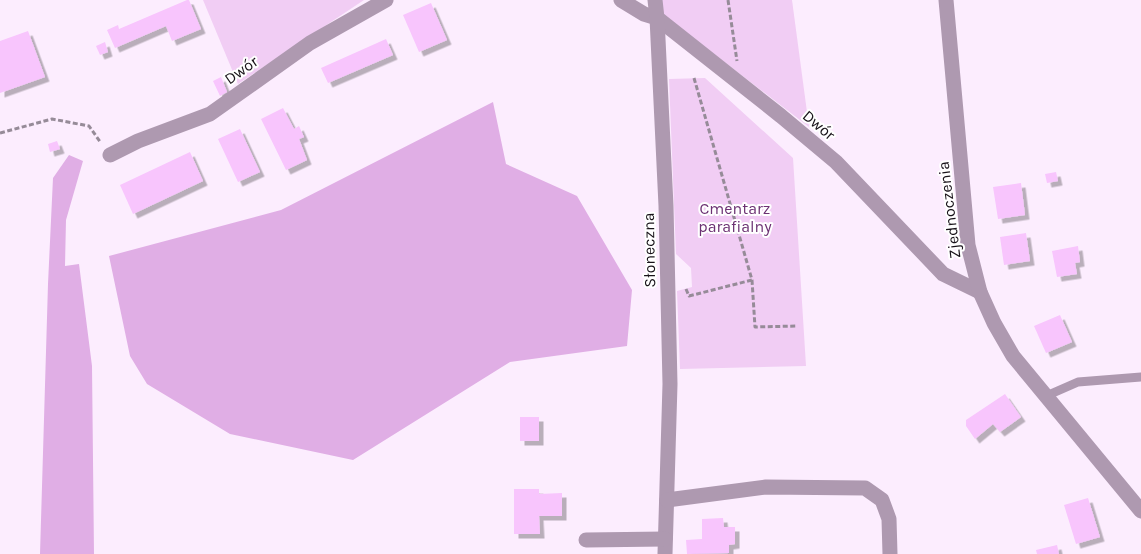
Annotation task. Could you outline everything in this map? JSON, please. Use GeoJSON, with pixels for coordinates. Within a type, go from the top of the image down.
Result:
{"type":"FeatureCollection","features":[{"type":"Feature","properties":{"kind":"street","name":"Dwór"},"geometry":{"type":"LineString","coordinates":[[110,155],[138,140],[210,114],[310,43],[386,0]]}},
{"type":"Feature","properties":{"kind":"street","name":"Dwór"},"geometry":{"type":"LineString","coordinates":[[621,0],[644,14],[657,18],[781,116],[836,162],[943,274],[980,292]]}},
{"type":"Feature","properties":{"kind":"street","name":"Słoneczna"},"geometry":{"type":"LineString","coordinates":[[586,540],[665,546],[670,384],[666,206],[655,0]]}},
{"type":"Feature","properties":{"kind":"street","name":"Zjednoczenia"},"geometry":{"type":"LineString","coordinates":[[946,0],[968,245],[980,292],[994,323],[1013,356],[1141,511]]}},
{"type":"Feature","properties":{"kind":"street"},"geometry":{"type":"LineString","coordinates":[[667,500],[766,487],[865,488],[882,500],[889,519],[890,554]]}},
{"type":"Feature","properties":{"kind":"lane"},"geometry":{"type":"LineString","coordinates":[[1046,396],[1078,382],[1141,377]]}},
{"type":"Feature","properties":{"kind":"path"},"geometry":{"type":"LineString","coordinates":[[728,0],[737,64]]}},
{"type":"Feature","properties":{"kind":"path"},"geometry":{"type":"LineString","coordinates":[[694,78],[752,280],[755,327],[796,326]]}},
{"type":"Feature","properties":{"kind":"path"},"geometry":{"type":"LineString","coordinates":[[0,133],[52,119],[89,126],[110,155]]}},
{"type":"Feature","properties":{"kind":"path"},"geometry":{"type":"LineString","coordinates":[[686,289],[689,296],[752,280]]}},
{"type":"Feature","properties":{"kind":"green space"},"geometry":{"type":"Polygon","coordinates":[[[203,0],[364,0],[238,84],[203,0]]]}},
{"type":"Feature","properties":{"kind":"green space"},"geometry":{"type":"Polygon","coordinates":[[[661,0],[792,0],[809,127],[662,14],[661,0]]]}},
{"type":"Feature","properties":{"kind":"green space","name":"Cmentarz parafialny"},"geometry":{"type":"Polygon","coordinates":[[[705,78],[793,158],[806,366],[680,369],[677,291],[692,287],[691,268],[676,254],[669,79],[705,78]]]}},
{"type":"Feature","properties":{"kind":"shaded area"},"geometry":{"type":"Polygon","coordinates":[[[493,102],[506,164],[577,196],[632,290],[627,346],[510,362],[353,460],[230,434],[147,384],[130,356],[109,256],[281,210],[493,102]]]}},
{"type":"Feature","properties":{"kind":"shaded area"},"geometry":{"type":"Polygon","coordinates":[[[69,155],[83,161],[66,220],[65,266],[79,264],[92,366],[94,554],[40,554],[53,178],[69,155]]]}},
{"type":"Feature","properties":{"kind":"building"},"geometry":{"type":"Polygon","coordinates":[[[189,0],[201,29],[172,41],[166,26],[115,48],[107,30],[118,25],[119,29],[189,0]]]}},
{"type":"Feature","properties":{"kind":"building"},"geometry":{"type":"Polygon","coordinates":[[[431,3],[447,40],[419,52],[403,15],[431,3]]]}},
{"type":"Feature","properties":{"kind":"building"},"geometry":{"type":"Polygon","coordinates":[[[28,31],[45,77],[0,93],[0,41],[28,31]]]}},
{"type":"Feature","properties":{"kind":"building"},"geometry":{"type":"Polygon","coordinates":[[[386,39],[393,55],[328,83],[321,68],[386,39]]]}},
{"type":"Feature","properties":{"kind":"building"},"geometry":{"type":"Polygon","coordinates":[[[105,42],[108,52],[100,55],[96,46],[105,42]]]}},
{"type":"Feature","properties":{"kind":"building"},"geometry":{"type":"Polygon","coordinates":[[[221,77],[227,92],[220,96],[213,81],[221,77]]]}},
{"type":"Feature","properties":{"kind":"building"},"geometry":{"type":"Polygon","coordinates":[[[283,108],[294,129],[299,126],[304,137],[299,139],[307,160],[286,170],[261,119],[283,108]]]}},
{"type":"Feature","properties":{"kind":"building"},"geometry":{"type":"Polygon","coordinates":[[[240,129],[260,172],[238,182],[218,139],[240,129]]]}},
{"type":"Feature","properties":{"kind":"building"},"geometry":{"type":"Polygon","coordinates":[[[57,141],[60,149],[50,152],[48,144],[57,141]]]}},
{"type":"Feature","properties":{"kind":"building"},"geometry":{"type":"Polygon","coordinates":[[[190,152],[203,181],[133,214],[120,185],[190,152]]]}},
{"type":"Feature","properties":{"kind":"building"},"geometry":{"type":"Polygon","coordinates":[[[1056,172],[1058,181],[1047,183],[1045,174],[1056,172]]]}},
{"type":"Feature","properties":{"kind":"building"},"geometry":{"type":"Polygon","coordinates":[[[1021,183],[1025,215],[998,219],[993,187],[1021,183]]]}},
{"type":"Feature","properties":{"kind":"building"},"geometry":{"type":"Polygon","coordinates":[[[1026,233],[1030,261],[1004,265],[1000,237],[1026,233]]]}},
{"type":"Feature","properties":{"kind":"building"},"geometry":{"type":"Polygon","coordinates":[[[1078,246],[1080,262],[1075,263],[1077,274],[1057,277],[1052,251],[1078,246]]]}},
{"type":"Feature","properties":{"kind":"building"},"geometry":{"type":"Polygon","coordinates":[[[1060,315],[1072,342],[1046,353],[1034,326],[1060,315]]]}},
{"type":"Feature","properties":{"kind":"building"},"geometry":{"type":"Polygon","coordinates":[[[1005,394],[1021,417],[1000,432],[993,424],[975,439],[966,426],[966,420],[1005,394]]]}},
{"type":"Feature","properties":{"kind":"building"},"geometry":{"type":"Polygon","coordinates":[[[520,417],[539,417],[539,441],[520,441],[520,417]]]}},
{"type":"Feature","properties":{"kind":"building"},"geometry":{"type":"Polygon","coordinates":[[[514,489],[539,489],[539,494],[562,493],[562,516],[539,516],[540,534],[514,534],[514,489]]]}},
{"type":"Feature","properties":{"kind":"building"},"geometry":{"type":"Polygon","coordinates":[[[1088,498],[1100,537],[1076,544],[1064,505],[1088,498]]]}},
{"type":"Feature","properties":{"kind":"building"},"geometry":{"type":"Polygon","coordinates":[[[723,518],[724,527],[735,527],[735,544],[729,545],[729,553],[687,554],[686,540],[702,539],[702,519],[723,518]]]}},
{"type":"Feature","properties":{"kind":"building"},"geometry":{"type":"Polygon","coordinates":[[[1057,545],[1059,554],[1037,554],[1036,550],[1057,545]]]}}]}
